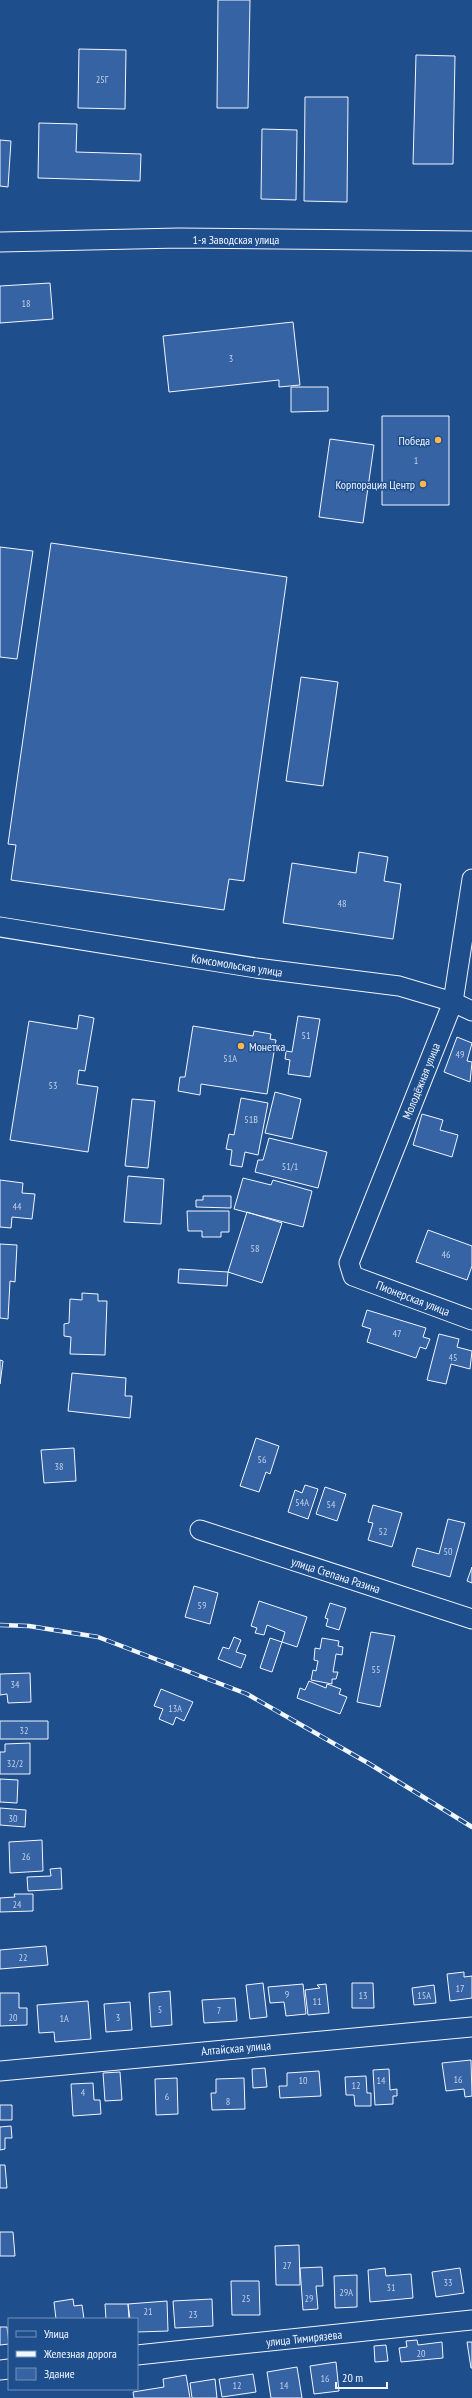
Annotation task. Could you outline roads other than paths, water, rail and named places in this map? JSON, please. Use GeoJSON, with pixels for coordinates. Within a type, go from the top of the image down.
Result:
{"type":"FeatureCollection","features":[{"type":"Feature","properties":{"kind":"street","name":"1-я Заводская улица"},"geometry":{"type":"LineString","coordinates":[[0,242],[179,238],[472,241]]}},
{"type":"Feature","properties":{"kind":"street","name":"Молодёжная улица"},"geometry":{"type":"LineString","coordinates":[[353,1276],[349,1263],[452,1002],[471,892]]}},
{"type":"Feature","properties":{"kind":"street","name":"Комсомольская улица"},"geometry":{"type":"LineString","coordinates":[[0,927],[256,968],[399,986],[452,1002],[472,1011]]}},
{"type":"Feature","properties":{"kind":"street","name":"Пионерская улица"},"geometry":{"type":"LineString","coordinates":[[353,1276],[472,1320]]}},
{"type":"Feature","properties":{"kind":"street","name":"улица Степана Разина"},"geometry":{"type":"LineString","coordinates":[[200,1530],[472,1619]]}},
{"type":"Feature","properties":{"kind":"street","name":"Алтайская улица"},"geometry":{"type":"LineString","coordinates":[[0,2071],[472,2027]]}},
{"type":"Feature","properties":{"kind":"street","name":"улица Тимирязева"},"geometry":{"type":"LineString","coordinates":[[138,2355],[472,2320]]}},
{"type":"Feature","properties":{"kind":"railway"},"geometry":{"type":"LineString","coordinates":[[0,1625],[29,1626],[98,1637],[247,1694],[368,1763],[472,1827]]}},
{"type":"Feature","properties":{"kind":"place","name":"Победа"},"geometry":{"type":"Point","coordinates":[438,440]}},
{"type":"Feature","properties":{"kind":"place","name":"Корпорация Центр"},"geometry":{"type":"Point","coordinates":[423,484]}},
{"type":"Feature","properties":{"kind":"place","name":"Монетка"},"geometry":{"type":"Point","coordinates":[241,1046]}}]}
